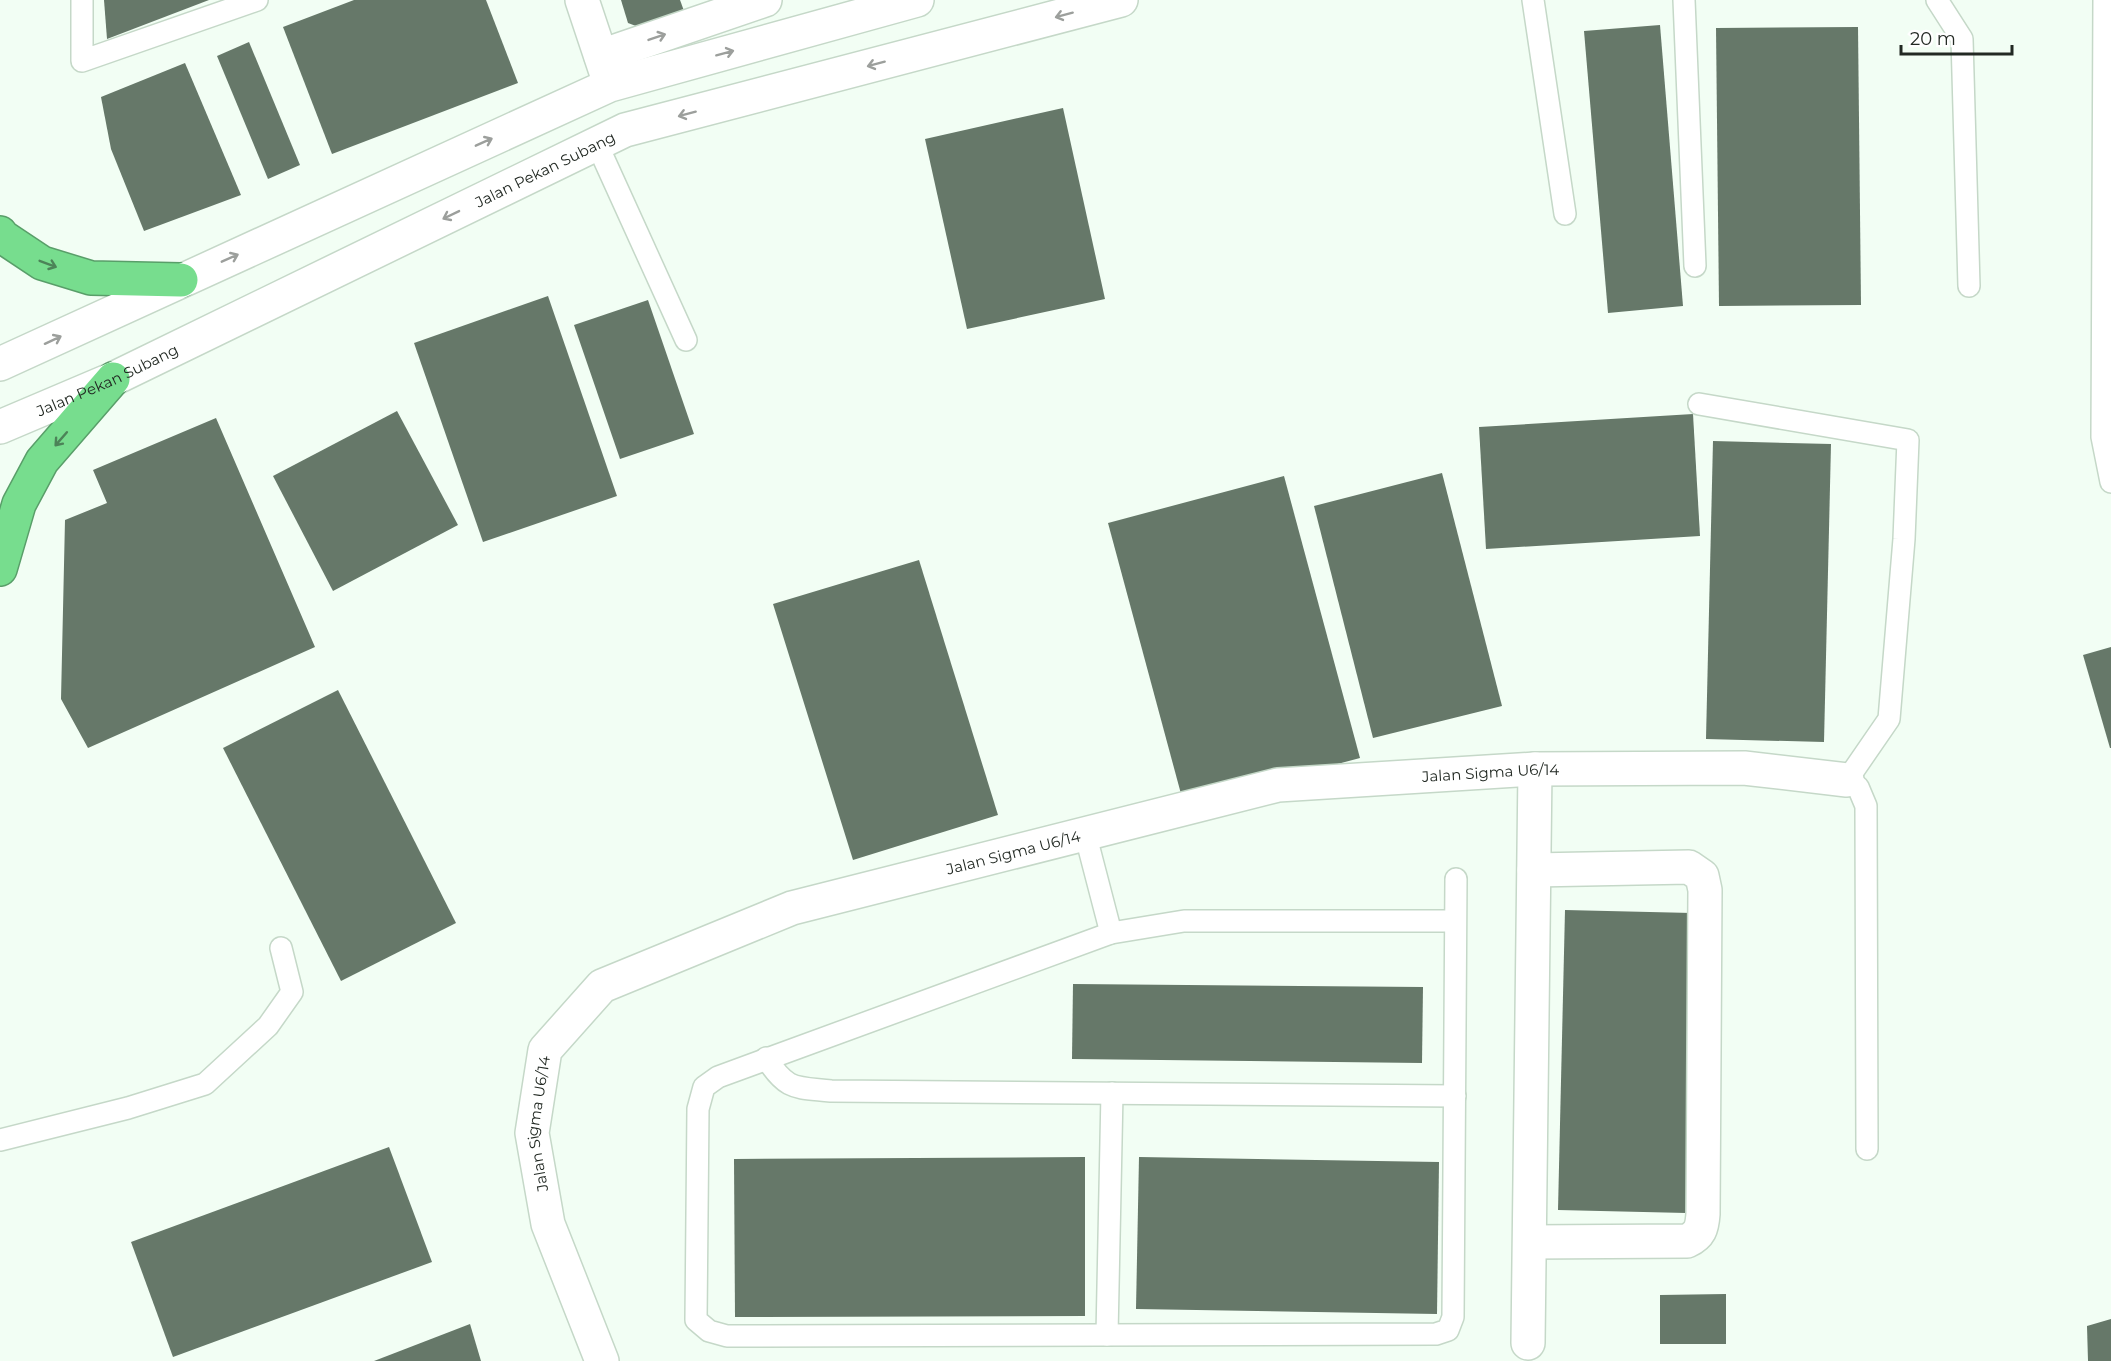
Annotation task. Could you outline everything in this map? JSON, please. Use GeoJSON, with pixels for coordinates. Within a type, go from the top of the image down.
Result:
{"type":"FeatureCollection","features":[{"type":"Feature","properties":{"kind":"highway"},"geometry":{"type":"LineString","coordinates":[[0,233],[42,263],[91,278],[181,280]]}},
{"type":"Feature","properties":{"kind":"highway"},"geometry":{"type":"LineString","coordinates":[[0,569],[19,504],[42,461],[113,379]]}},
{"type":"Feature","properties":{"kind":"street"},"geometry":{"type":"LineString","coordinates":[[582,0],[606,70]]}},
{"type":"Feature","properties":{"kind":"street"},"geometry":{"type":"LineString","coordinates":[[0,364],[181,280],[606,70],[765,0]]}},
{"type":"Feature","properties":{"kind":"street"},"geometry":{"type":"LineString","coordinates":[[606,70],[917,0]]}},
{"type":"Feature","properties":{"kind":"street","name":"Jalan Pekan Subang"},"geometry":{"type":"LineString","coordinates":[[0,427],[113,379],[625,130],[1121,0]]}},
{"type":"Feature","properties":{"kind":"street","name":"Jalan Sigma U6/14"},"geometry":{"type":"LineString","coordinates":[[602,1361],[548,1224],[532,1133],[545,1050],[602,986],[792,908],[1278,785],[1535,769],[1744,768],[1847,780]]}},
{"type":"Feature","properties":{"kind":"street"},"geometry":{"type":"LineString","coordinates":[[1528,1343],[1535,769]]}},
{"type":"Feature","properties":{"kind":"street"},"geometry":{"type":"LineString","coordinates":[[1530,1242],[1687,1241],[1695,1237],[1702,1228],[1703,1203],[1705,890],[1702,876],[1689,867],[1534,870]]}},
{"type":"Feature","properties":{"kind":"lane"},"geometry":{"type":"LineString","coordinates":[[82,0],[82,61],[257,0]]}},
{"type":"Feature","properties":{"kind":"lane"},"geometry":{"type":"LineString","coordinates":[[1533,0],[1565,214]]}},
{"type":"Feature","properties":{"kind":"lane"},"geometry":{"type":"LineString","coordinates":[[1684,0],[1695,266]]}},
{"type":"Feature","properties":{"kind":"lane"},"geometry":{"type":"LineString","coordinates":[[1936,0],[1962,39],[1970,286]]}},
{"type":"Feature","properties":{"kind":"lane"},"geometry":{"type":"LineString","coordinates":[[2104,0],[2102,437],[2111,482]]}},
{"type":"Feature","properties":{"kind":"lane"},"geometry":{"type":"LineString","coordinates":[[597,144],[686,340]]}},
{"type":"Feature","properties":{"kind":"lane"},"geometry":{"type":"LineString","coordinates":[[1699,404],[1908,440],[1904,539],[1889,719],[1847,780],[1858,788],[1866,806],[1867,1149]]}},
{"type":"Feature","properties":{"kind":"lane"},"geometry":{"type":"LineString","coordinates":[[1085,833],[1111,933]]}},
{"type":"Feature","properties":{"kind":"lane"},"geometry":{"type":"LineString","coordinates":[[1455,921],[1184,921],[1111,933],[718,1077],[704,1087],[698,1109],[696,1320],[709,1331],[727,1336],[1436,1334],[1448,1330],[1453,1317],[1456,879]]}},
{"type":"Feature","properties":{"kind":"lane"},"geometry":{"type":"LineString","coordinates":[[0,1140],[128,1108],[205,1084],[268,1026],[292,992],[280,948]]}},
{"type":"Feature","properties":{"kind":"lane"},"geometry":{"type":"LineString","coordinates":[[766,1058],[778,1078],[796,1088],[831,1091],[1455,1096]]}},
{"type":"Feature","properties":{"kind":"lane"},"geometry":{"type":"LineString","coordinates":[[1107,1335],[1112,1093]]}},
{"type":"Feature","properties":{"kind":"building"},"geometry":{"type":"Polygon","coordinates":[[[104,0],[209,0],[107,39],[104,0]]]}},
{"type":"Feature","properties":{"kind":"building"},"geometry":{"type":"Polygon","coordinates":[[[354,0],[486,0],[518,83],[332,154],[283,27],[354,0]]]}},
{"type":"Feature","properties":{"kind":"building"},"geometry":{"type":"Polygon","coordinates":[[[621,0],[680,0],[687,19],[652,32],[628,23],[621,0]]]}},
{"type":"Feature","properties":{"kind":"building"},"geometry":{"type":"Polygon","coordinates":[[[1660,25],[1683,306],[1608,313],[1584,31],[1660,25]]]}},
{"type":"Feature","properties":{"kind":"building"},"geometry":{"type":"Polygon","coordinates":[[[1858,27],[1861,305],[1719,306],[1716,28],[1858,27]]]}},
{"type":"Feature","properties":{"kind":"building"},"geometry":{"type":"Polygon","coordinates":[[[249,42],[300,165],[268,179],[217,56],[249,42]]]}},
{"type":"Feature","properties":{"kind":"building"},"geometry":{"type":"Polygon","coordinates":[[[185,63],[241,195],[144,231],[111,149],[101,97],[185,63]]]}},
{"type":"Feature","properties":{"kind":"building"},"geometry":{"type":"Polygon","coordinates":[[[1063,108],[1105,299],[967,329],[925,139],[1063,108]]]}},
{"type":"Feature","properties":{"kind":"building"},"geometry":{"type":"Polygon","coordinates":[[[548,296],[617,496],[483,542],[414,343],[548,296]]]}},
{"type":"Feature","properties":{"kind":"building"},"geometry":{"type":"Polygon","coordinates":[[[648,300],[694,434],[620,459],[574,325],[648,300]]]}},
{"type":"Feature","properties":{"kind":"building"},"geometry":{"type":"Polygon","coordinates":[[[397,411],[458,525],[333,591],[273,476],[397,411]]]}},
{"type":"Feature","properties":{"kind":"building"},"geometry":{"type":"Polygon","coordinates":[[[1693,414],[1700,536],[1486,549],[1479,427],[1693,414]]]}},
{"type":"Feature","properties":{"kind":"building"},"geometry":{"type":"Polygon","coordinates":[[[216,418],[315,647],[88,748],[61,699],[65,520],[107,503],[93,470],[216,418]]]}},
{"type":"Feature","properties":{"kind":"building"},"geometry":{"type":"Polygon","coordinates":[[[1713,441],[1831,444],[1824,742],[1706,739],[1713,441]]]}},
{"type":"Feature","properties":{"kind":"building"},"geometry":{"type":"Polygon","coordinates":[[[1442,473],[1502,706],[1373,738],[1314,506],[1442,473]]]}},
{"type":"Feature","properties":{"kind":"building"},"geometry":{"type":"Polygon","coordinates":[[[1284,476],[1360,758],[1184,805],[1108,523],[1284,476]]]}},
{"type":"Feature","properties":{"kind":"building"},"geometry":{"type":"Polygon","coordinates":[[[919,560],[998,815],[853,860],[773,604],[919,560]]]}},
{"type":"Feature","properties":{"kind":"building"},"geometry":{"type":"Polygon","coordinates":[[[2111,647],[2111,748],[2110,748],[2083,655],[2111,647]]]}},
{"type":"Feature","properties":{"kind":"building"},"geometry":{"type":"Polygon","coordinates":[[[338,690],[456,923],[341,981],[223,748],[338,690]]]}},
{"type":"Feature","properties":{"kind":"building"},"geometry":{"type":"Polygon","coordinates":[[[1565,910],[1692,913],[1686,1213],[1558,1210],[1565,910]]]}},
{"type":"Feature","properties":{"kind":"building"},"geometry":{"type":"Polygon","coordinates":[[[1073,984],[1423,987],[1422,1063],[1072,1059],[1073,984]]]}},
{"type":"Feature","properties":{"kind":"building"},"geometry":{"type":"Polygon","coordinates":[[[389,1147],[432,1262],[173,1357],[131,1242],[389,1147]]]}},
{"type":"Feature","properties":{"kind":"building"},"geometry":{"type":"Polygon","coordinates":[[[1085,1157],[1085,1316],[735,1317],[734,1159],[1085,1157]]]}},
{"type":"Feature","properties":{"kind":"building"},"geometry":{"type":"Polygon","coordinates":[[[1139,1157],[1439,1162],[1437,1314],[1136,1309],[1139,1157]]]}},
{"type":"Feature","properties":{"kind":"building"},"geometry":{"type":"Polygon","coordinates":[[[1726,1294],[1726,1344],[1660,1344],[1660,1295],[1726,1294]]]}},
{"type":"Feature","properties":{"kind":"building"},"geometry":{"type":"Polygon","coordinates":[[[2111,1319],[2111,1361],[2088,1361],[2087,1326],[2111,1319]]]}},
{"type":"Feature","properties":{"kind":"building"},"geometry":{"type":"Polygon","coordinates":[[[470,1324],[481,1361],[374,1361],[470,1324]]]}}]}
